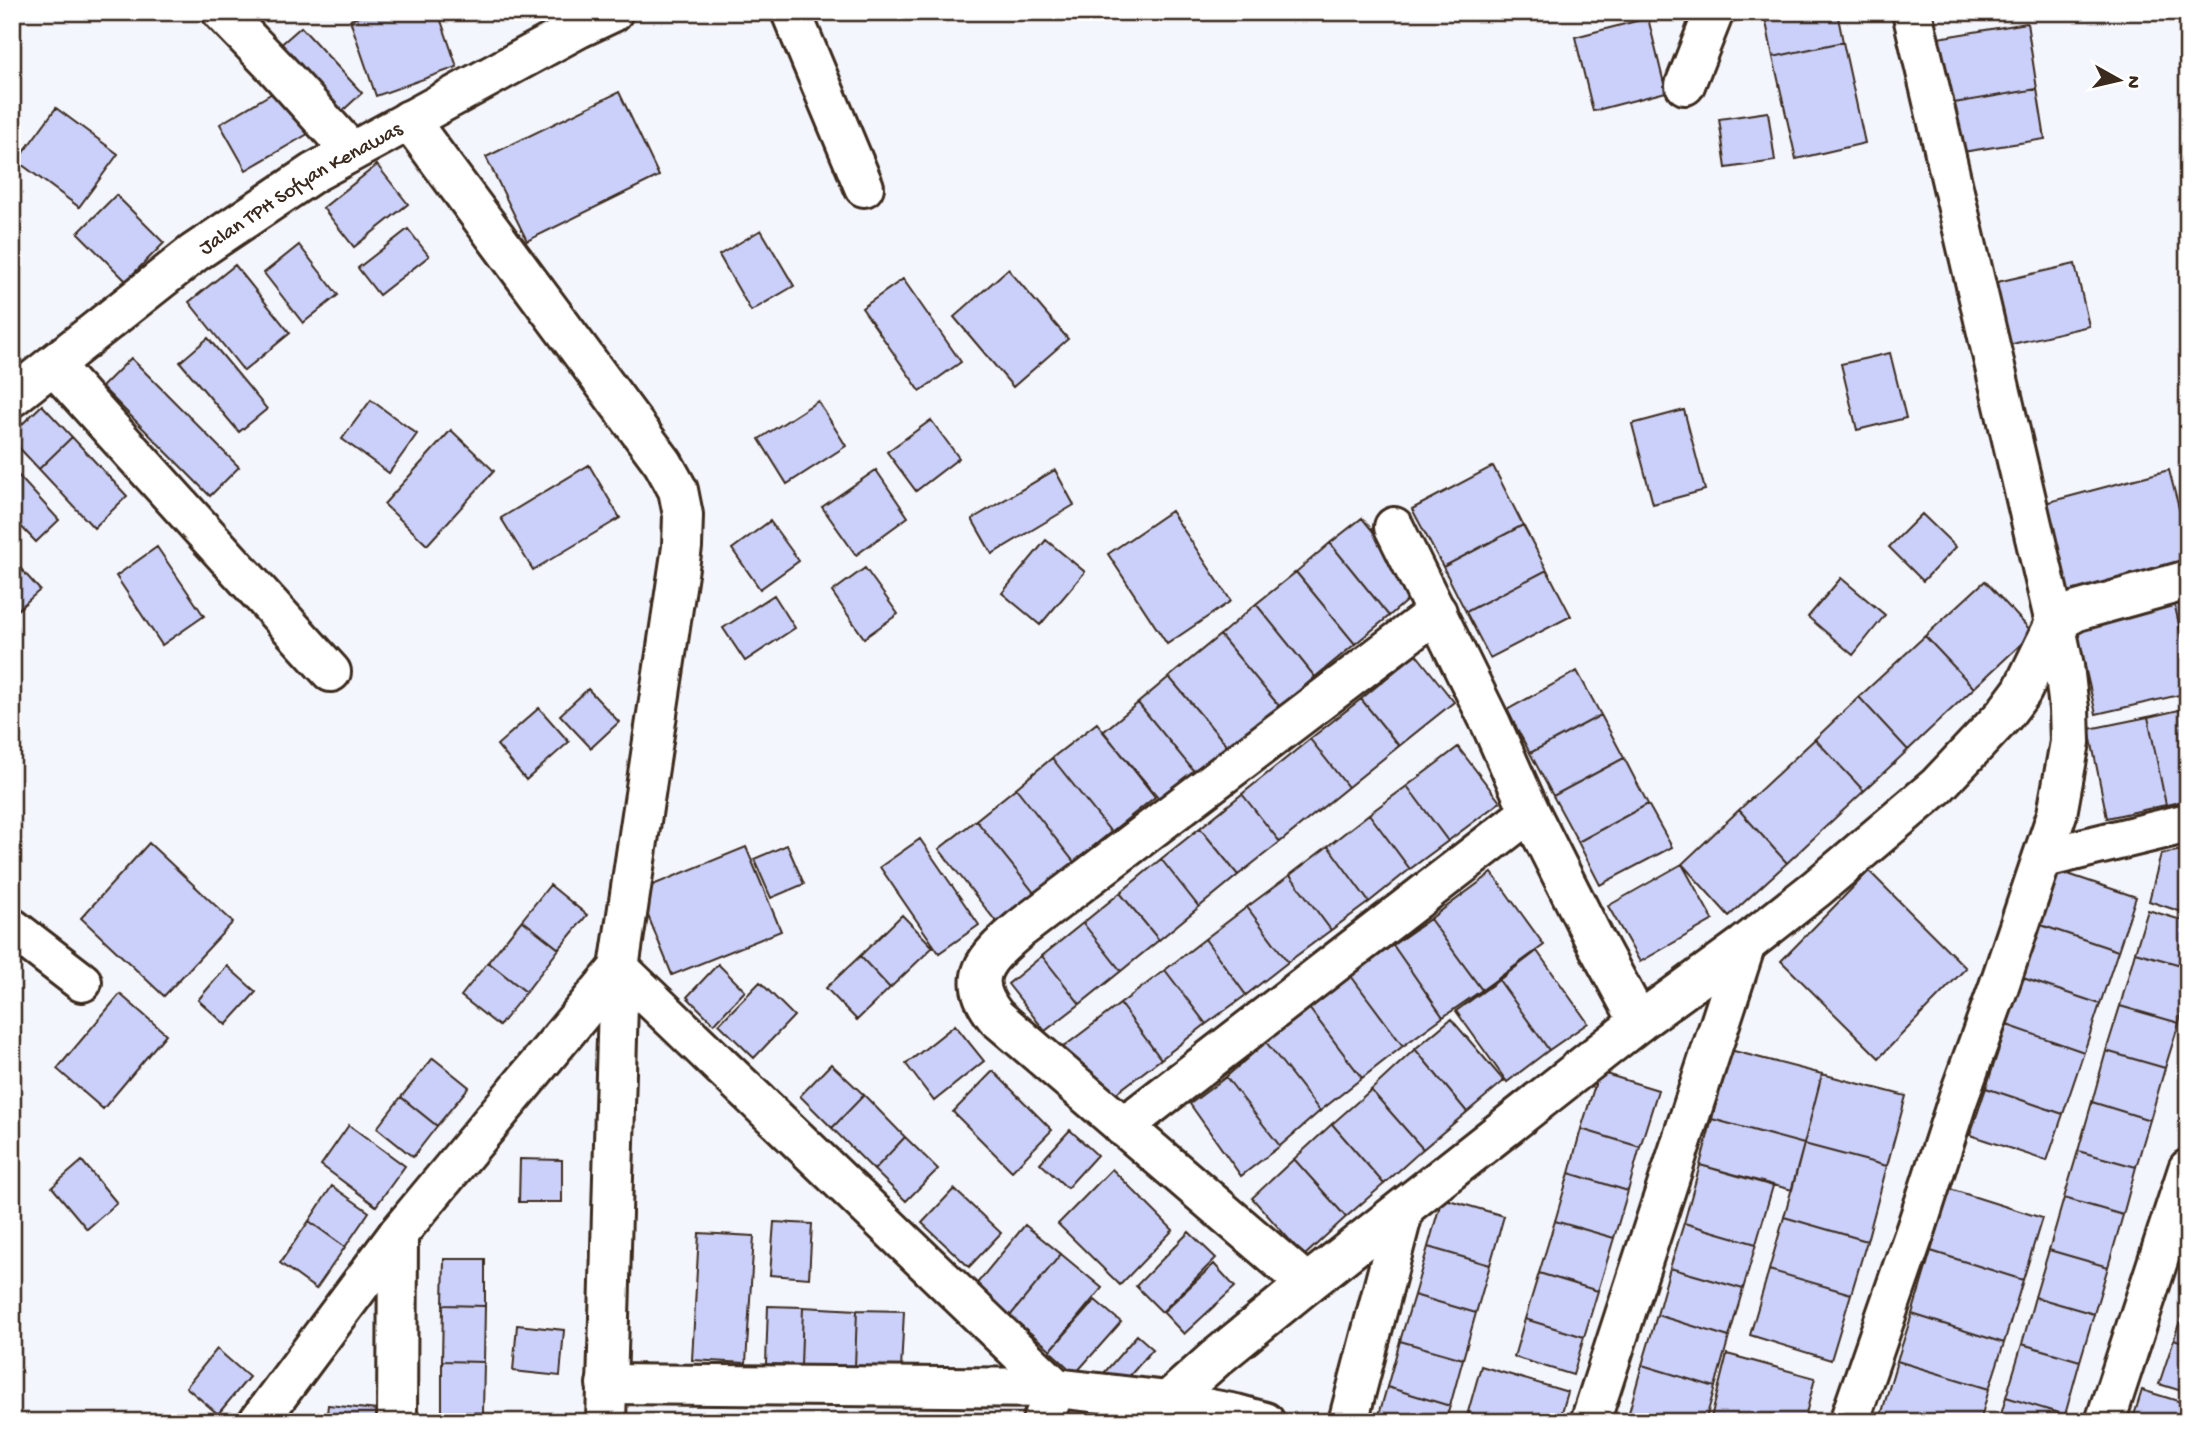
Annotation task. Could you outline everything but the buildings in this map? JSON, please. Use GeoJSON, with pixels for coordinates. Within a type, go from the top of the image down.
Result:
{"type":"FeatureCollection","features":[{"type":"Feature","properties":{"kind":"street"},"geometry":{"type":"LineString","coordinates":[[222,12],[351,151]]}},
{"type":"Feature","properties":{"kind":"street","name":"Jalan TPH Sofyan Kenawas"},"geometry":{"type":"LineString","coordinates":[[27,376],[194,253],[313,173],[613,12]]}},
{"type":"Feature","properties":{"kind":"street"},"geometry":{"type":"LineString","coordinates":[[791,12],[864,187]]}},
{"type":"Feature","properties":{"kind":"street"},"geometry":{"type":"LineString","coordinates":[[1685,85],[1714,12]]}},
{"type":"Feature","properties":{"kind":"street"},"geometry":{"type":"LineString","coordinates":[[1849,1422],[1958,1099],[2044,858],[2057,814],[2070,742],[2064,666],[2055,623],[1912,12]]}},
{"type":"Feature","properties":{"kind":"street"},"geometry":{"type":"LineString","coordinates":[[409,120],[663,463],[678,490],[683,515],[682,547],[619,968],[606,1422]]}},
{"type":"Feature","properties":{"kind":"street"},"geometry":{"type":"LineString","coordinates":[[27,376],[331,672]]}},
{"type":"Feature","properties":{"kind":"street"},"geometry":{"type":"LineString","coordinates":[[1394,527],[1437,612],[1530,812],[1639,1022]]}},
{"type":"Feature","properties":{"kind":"street"},"geometry":{"type":"LineString","coordinates":[[1168,1401],[1216,1357],[1307,1284],[1639,1022],[1746,944],[1937,786],[2004,715],[2022,691],[2055,623],[2077,611],[2188,580]]}},
{"type":"Feature","properties":{"kind":"street"},"geometry":{"type":"LineString","coordinates":[[1307,1284],[996,1017],[981,993],[979,980],[994,952],[1031,921],[1437,612]]}},
{"type":"Feature","properties":{"kind":"street"},"geometry":{"type":"LineString","coordinates":[[1123,1127],[1530,812]]}},
{"type":"Feature","properties":{"kind":"street"},"geometry":{"type":"LineString","coordinates":[[2044,858],[2188,823]]}},
{"type":"Feature","properties":{"kind":"street"},"geometry":{"type":"LineString","coordinates":[[12,928],[82,982]]}},
{"type":"Feature","properties":{"kind":"street"},"geometry":{"type":"LineString","coordinates":[[1590,1422],[1746,944]]}},
{"type":"Feature","properties":{"kind":"street"},"geometry":{"type":"LineString","coordinates":[[258,1422],[398,1234],[619,968]]}},
{"type":"Feature","properties":{"kind":"street"},"geometry":{"type":"LineString","coordinates":[[619,968],[1049,1405]]}},
{"type":"Feature","properties":{"kind":"street"},"geometry":{"type":"LineString","coordinates":[[2105,1422],[2188,1169]]}},
{"type":"Feature","properties":{"kind":"street"},"geometry":{"type":"LineString","coordinates":[[1348,1422],[1404,1209]]}},
{"type":"Feature","properties":{"kind":"street"},"geometry":{"type":"LineString","coordinates":[[397,1422],[398,1234]]}},
{"type":"Feature","properties":{"kind":"street"},"geometry":{"type":"LineString","coordinates":[[606,1384],[1049,1405],[1168,1401],[1265,1422]]}}]}
